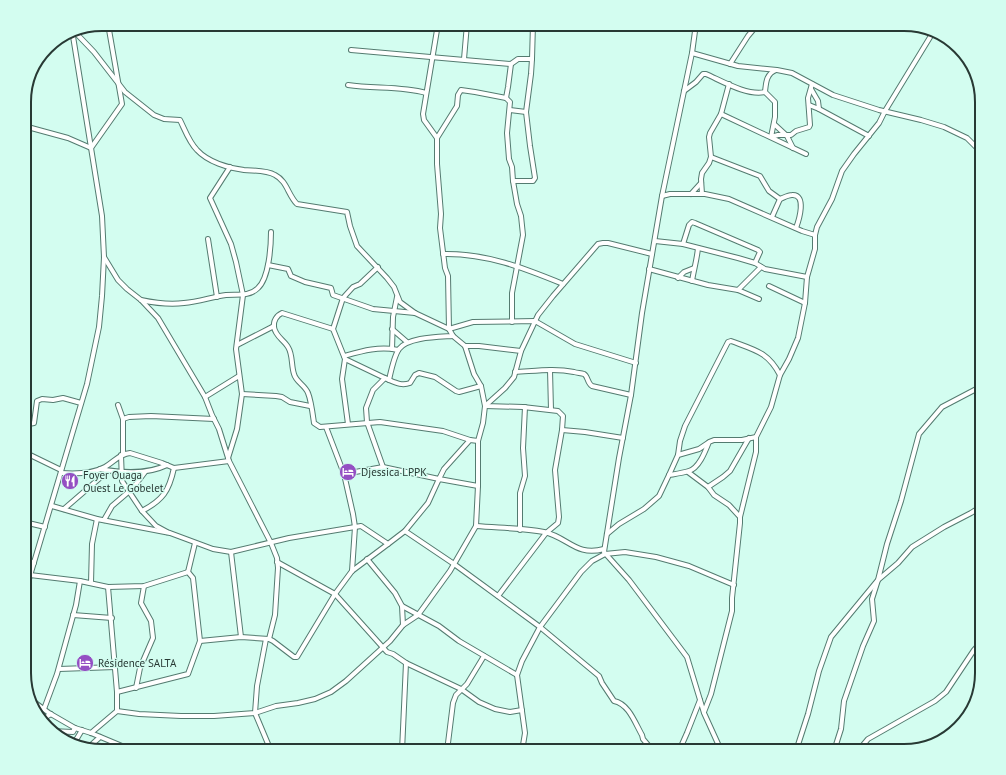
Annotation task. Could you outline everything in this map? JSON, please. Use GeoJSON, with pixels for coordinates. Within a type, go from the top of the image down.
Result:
{"type":"FeatureCollection","features":[{"type":"Feature","properties":{"kind":"street"},"geometry":{"type":"LineString","coordinates":[[91,148],[122,104],[109,31]]}},
{"type":"Feature","properties":{"kind":"street"},"geometry":{"type":"LineString","coordinates":[[437,31],[423,114],[424,120],[437,138]]}},
{"type":"Feature","properties":{"kind":"street"},"geometry":{"type":"LineString","coordinates":[[464,59],[466,31]]}},
{"type":"Feature","properties":{"kind":"street"},"geometry":{"type":"LineString","coordinates":[[513,181],[533,181],[536,178],[526,112],[531,74],[533,31]]}},
{"type":"Feature","properties":{"kind":"street"},"geometry":{"type":"LineString","coordinates":[[523,744],[525,733],[517,675],[522,661],[540,627],[581,572],[605,552],[636,363],[649,269],[695,31]]}},
{"type":"Feature","properties":{"kind":"street"},"geometry":{"type":"LineString","coordinates":[[730,64],[752,31]]}},
{"type":"Feature","properties":{"kind":"street"},"geometry":{"type":"LineString","coordinates":[[77,35],[94,52],[125,92],[154,115],[164,119],[180,120],[196,150],[206,158],[241,170],[276,175],[283,182],[294,202],[300,205],[347,212],[357,246],[378,267],[394,287],[400,302],[415,313],[449,329],[473,322],[535,321],[580,346],[636,363]]}},
{"type":"Feature","properties":{"kind":"street"},"geometry":{"type":"LineString","coordinates":[[31,572],[52,506],[93,357],[99,327],[102,296],[104,257],[102,216],[73,37]]}},
{"type":"Feature","properties":{"kind":"street"},"geometry":{"type":"LineString","coordinates":[[704,713],[712,694],[732,611],[740,517],[756,452],[756,437],[771,407],[780,375],[795,346],[805,303],[807,277],[815,249],[815,235],[817,227],[832,199],[842,171],[879,123],[931,37]]}},
{"type":"Feature","properties":{"kind":"street"},"geometry":{"type":"LineString","coordinates":[[351,50],[433,56],[510,64],[518,59],[532,59]]}},
{"type":"Feature","properties":{"kind":"street"},"geometry":{"type":"LineString","coordinates":[[692,53],[738,66],[792,73],[833,94],[885,111],[944,127],[967,138],[975,146]]}},
{"type":"Feature","properties":{"kind":"street"},"geometry":{"type":"LineString","coordinates":[[506,98],[510,64]]}},
{"type":"Feature","properties":{"kind":"street"},"geometry":{"type":"LineString","coordinates":[[765,92],[767,79],[772,71],[777,70]]}},
{"type":"Feature","properties":{"kind":"street"},"geometry":{"type":"LineString","coordinates":[[684,91],[696,82],[703,74],[706,74],[750,92],[765,92]]}},
{"type":"Feature","properties":{"kind":"street"},"geometry":{"type":"LineString","coordinates":[[702,194],[702,173],[711,157],[710,132],[721,114],[729,84]]}},
{"type":"Feature","properties":{"kind":"street"},"geometry":{"type":"LineString","coordinates":[[771,137],[778,135],[791,135],[796,131],[801,131],[809,127],[808,98],[812,84]]}},
{"type":"Feature","properties":{"kind":"street"},"geometry":{"type":"LineString","coordinates":[[348,85],[394,89],[406,88],[426,93]]}},
{"type":"Feature","properties":{"kind":"street"},"geometry":{"type":"LineString","coordinates":[[811,89],[820,109]]}},
{"type":"Feature","properties":{"kind":"street"},"geometry":{"type":"LineString","coordinates":[[117,711],[139,714],[180,716],[214,716],[255,713],[276,706],[315,699],[331,692],[346,681],[390,641],[403,625],[418,615],[450,571],[476,526],[478,441],[483,423],[484,406],[481,386],[474,374],[465,346],[453,336],[449,329],[448,276],[443,254],[440,228],[441,214],[437,164],[437,138],[457,106],[458,95],[461,90],[506,98],[510,102],[507,133],[509,159],[512,167],[513,181],[517,204],[521,216],[523,235],[512,293],[512,322]]}},
{"type":"Feature","properties":{"kind":"street"},"geometry":{"type":"LineString","coordinates":[[765,92],[775,102],[774,124],[771,137]]}},
{"type":"Feature","properties":{"kind":"street"},"geometry":{"type":"LineString","coordinates":[[809,106],[820,109],[869,136]]}},
{"type":"Feature","properties":{"kind":"street"},"geometry":{"type":"LineString","coordinates":[[510,110],[526,112]]}},
{"type":"Feature","properties":{"kind":"street"},"geometry":{"type":"LineString","coordinates":[[721,114],[806,154]]}},
{"type":"Feature","properties":{"kind":"street"},"geometry":{"type":"LineString","coordinates":[[774,124],[787,136],[793,148]]}},
{"type":"Feature","properties":{"kind":"street"},"geometry":{"type":"LineString","coordinates":[[31,128],[68,138],[91,148]]}},
{"type":"Feature","properties":{"kind":"street"},"geometry":{"type":"LineString","coordinates":[[711,157],[760,176],[769,191],[780,199]]}},
{"type":"Feature","properties":{"kind":"street"},"geometry":{"type":"LineString","coordinates":[[229,460],[237,429],[242,394],[237,345],[243,295],[231,244],[210,198],[230,167]]}},
{"type":"Feature","properties":{"kind":"street"},"geometry":{"type":"LineString","coordinates":[[691,194],[701,184]]}},
{"type":"Feature","properties":{"kind":"street"},"geometry":{"type":"LineString","coordinates":[[662,196],[670,194],[702,194],[729,199],[815,235]]}},
{"type":"Feature","properties":{"kind":"street"},"geometry":{"type":"LineString","coordinates":[[772,217],[780,199],[792,195],[796,196],[800,201],[800,217],[796,228]]}},
{"type":"Feature","properties":{"kind":"street"},"geometry":{"type":"LineString","coordinates":[[683,244],[689,224],[692,222],[758,250],[760,255],[756,264]]}},
{"type":"Feature","properties":{"kind":"street"},"geometry":{"type":"LineString","coordinates":[[141,300],[154,303],[185,303],[228,295],[243,295],[260,287],[267,270],[271,232]]}},
{"type":"Feature","properties":{"kind":"street"},"geometry":{"type":"LineString","coordinates":[[208,239],[217,297]]}},
{"type":"Feature","properties":{"kind":"street"},"geometry":{"type":"LineString","coordinates":[[655,241],[683,244],[756,264],[765,269],[807,277]]}},
{"type":"Feature","properties":{"kind":"street"},"geometry":{"type":"LineString","coordinates":[[484,406],[511,380],[521,351],[535,321],[545,306],[598,244],[603,243],[652,254]]}},
{"type":"Feature","properties":{"kind":"street"},"geometry":{"type":"LineString","coordinates":[[692,281],[694,268],[698,260],[698,248]]}},
{"type":"Feature","properties":{"kind":"street"},"geometry":{"type":"LineString","coordinates":[[443,254],[484,257],[516,266],[563,284]]}},
{"type":"Feature","properties":{"kind":"street"},"geometry":{"type":"LineString","coordinates":[[104,257],[118,280],[141,300],[158,318],[205,397],[219,429],[229,460],[270,543],[277,562],[278,568],[275,615],[257,686],[255,713],[268,744]]}},
{"type":"Feature","properties":{"kind":"street"},"geometry":{"type":"LineString","coordinates":[[268,265],[284,267],[288,269],[291,276],[305,282],[331,288],[333,295],[368,307],[415,313]]}},
{"type":"Feature","properties":{"kind":"street"},"geometry":{"type":"LineString","coordinates":[[348,424],[342,379],[344,358],[333,329],[343,298],[353,287],[360,284],[378,267]]}},
{"type":"Feature","properties":{"kind":"street"},"geometry":{"type":"LineString","coordinates":[[738,290],[761,267]]}},
{"type":"Feature","properties":{"kind":"street"},"geometry":{"type":"LineString","coordinates":[[678,278],[684,272],[694,268]]}},
{"type":"Feature","properties":{"kind":"street"},"geometry":{"type":"LineString","coordinates":[[649,269],[678,278],[738,290],[759,299]]}},
{"type":"Feature","properties":{"kind":"street"},"geometry":{"type":"LineString","coordinates":[[769,286],[805,303]]}},
{"type":"Feature","properties":{"kind":"street"},"geometry":{"type":"LineString","coordinates":[[392,349],[392,329],[397,297]]}},
{"type":"Feature","properties":{"kind":"street"},"geometry":{"type":"LineString","coordinates":[[333,329],[282,313],[276,318],[274,326],[278,337],[288,347],[294,375],[308,393],[314,423],[320,427],[326,427],[380,422],[443,431],[470,440],[478,441]]}},
{"type":"Feature","properties":{"kind":"street"},"geometry":{"type":"LineString","coordinates":[[237,345],[274,326]]}},
{"type":"Feature","properties":{"kind":"street"},"geometry":{"type":"LineString","coordinates":[[392,329],[407,342]]}},
{"type":"Feature","properties":{"kind":"street"},"geometry":{"type":"LineString","coordinates":[[383,467],[367,422],[366,408],[373,390],[387,379],[398,350],[407,342],[428,338],[453,336]]}},
{"type":"Feature","properties":{"kind":"street"},"geometry":{"type":"LineString","coordinates":[[608,534],[619,524],[644,509],[659,496],[678,455],[680,441],[685,426],[728,342],[731,341],[764,354],[775,365],[780,375]]}},
{"type":"Feature","properties":{"kind":"street"},"geometry":{"type":"LineString","coordinates":[[465,346],[479,346],[521,351]]}},
{"type":"Feature","properties":{"kind":"street"},"geometry":{"type":"LineString","coordinates":[[344,358],[373,349],[398,350]]}},
{"type":"Feature","properties":{"kind":"street"},"geometry":{"type":"LineString","coordinates":[[344,358],[387,379],[401,384],[410,383],[414,375],[419,373],[437,378],[459,392],[481,386]]}},
{"type":"Feature","properties":{"kind":"street"},"geometry":{"type":"LineString","coordinates":[[515,372],[550,370],[583,374],[592,386],[631,394]]}},
{"type":"Feature","properties":{"kind":"street"},"geometry":{"type":"LineString","coordinates":[[550,370],[551,410]]}},
{"type":"Feature","properties":{"kind":"street"},"geometry":{"type":"LineString","coordinates":[[205,397],[239,376]]}},
{"type":"Feature","properties":{"kind":"street"},"geometry":{"type":"LineString","coordinates":[[836,744],[841,729],[844,701],[863,646],[874,621],[872,599],[919,434],[942,407],[975,390]]}},
{"type":"Feature","properties":{"kind":"street"},"geometry":{"type":"LineString","coordinates":[[242,394],[282,397],[290,402],[310,406]]}},
{"type":"Feature","properties":{"kind":"street"},"geometry":{"type":"LineString","coordinates":[[31,424],[34,423],[37,401],[42,398],[52,400],[62,398],[81,403]]}},
{"type":"Feature","properties":{"kind":"street"},"geometry":{"type":"LineString","coordinates":[[118,405],[123,419],[121,473],[123,485],[142,511],[156,526],[195,543],[231,552],[289,538],[328,533],[361,526],[388,544]]}},
{"type":"Feature","properties":{"kind":"street"},"geometry":{"type":"LineString","coordinates":[[484,406],[526,407],[551,410],[558,411],[563,416],[555,470],[560,517],[558,523],[546,533],[498,596]]}},
{"type":"Feature","properties":{"kind":"street"},"geometry":{"type":"LineString","coordinates":[[520,530],[520,494],[525,476],[523,448],[526,407]]}},
{"type":"Feature","properties":{"kind":"street"},"geometry":{"type":"LineString","coordinates":[[123,419],[129,417],[151,416],[214,419]]}},
{"type":"Feature","properties":{"kind":"street"},"geometry":{"type":"LineString","coordinates":[[326,427],[344,474],[355,527],[352,571]]}},
{"type":"Feature","properties":{"kind":"street"},"geometry":{"type":"LineString","coordinates":[[562,430],[623,438]]}},
{"type":"Feature","properties":{"kind":"street"},"geometry":{"type":"LineString","coordinates":[[678,455],[699,449],[708,442],[714,440],[742,440],[756,437]]}},
{"type":"Feature","properties":{"kind":"street"},"geometry":{"type":"LineString","coordinates":[[708,487],[730,471],[749,438]]}},
{"type":"Feature","properties":{"kind":"street"},"geometry":{"type":"LineString","coordinates":[[200,641],[241,638],[268,639],[294,657],[297,657],[335,594],[352,571],[405,531],[428,503],[444,469],[470,440]]}},
{"type":"Feature","properties":{"kind":"street"},"geometry":{"type":"LineString","coordinates":[[669,475],[688,472],[697,465],[708,442]]}},
{"type":"Feature","properties":{"kind":"street"},"geometry":{"type":"LineString","coordinates":[[31,456],[61,471],[79,474],[105,467],[122,455],[130,453],[174,468],[229,460]]}},
{"type":"Feature","properties":{"kind":"street"},"geometry":{"type":"LineString","coordinates":[[99,469],[121,473],[145,472],[167,466]]}},
{"type":"Feature","properties":{"kind":"street"},"geometry":{"type":"LineString","coordinates":[[344,474],[383,467],[478,486]]}},
{"type":"Feature","properties":{"kind":"street"},"geometry":{"type":"LineString","coordinates":[[142,511],[154,505],[165,494],[171,483],[174,468]]}},
{"type":"Feature","properties":{"kind":"street"},"geometry":{"type":"LineString","coordinates":[[64,509],[108,471]]}},
{"type":"Feature","properties":{"kind":"street"},"geometry":{"type":"LineString","coordinates":[[104,520],[112,506],[129,493],[145,472]]}},
{"type":"Feature","properties":{"kind":"street"},"geometry":{"type":"LineString","coordinates":[[688,472],[708,487],[714,495],[729,505],[740,517]]}},
{"type":"Feature","properties":{"kind":"street"},"geometry":{"type":"LineString","coordinates":[[52,506],[97,519],[170,533]]}},
{"type":"Feature","properties":{"kind":"street"},"geometry":{"type":"LineString","coordinates":[[798,744],[819,671],[831,637],[878,580],[898,563],[912,547],[944,527],[975,510]]}},
{"type":"Feature","properties":{"kind":"street"},"geometry":{"type":"LineString","coordinates":[[91,583],[92,544],[97,519]]}},
{"type":"Feature","properties":{"kind":"street"},"geometry":{"type":"LineString","coordinates":[[31,524],[45,528]]}},
{"type":"Feature","properties":{"kind":"street"},"geometry":{"type":"LineString","coordinates":[[476,526],[546,533],[579,549],[591,552],[624,552],[673,560],[706,572],[734,585]]}},
{"type":"Feature","properties":{"kind":"street"},"geometry":{"type":"LineString","coordinates":[[405,531],[454,564],[540,627],[599,676],[614,702],[620,702],[628,709],[643,739],[647,744]]}},
{"type":"Feature","properties":{"kind":"street"},"geometry":{"type":"LineString","coordinates":[[188,572],[195,543]]}},
{"type":"Feature","properties":{"kind":"street"},"geometry":{"type":"LineString","coordinates":[[231,552],[241,638]]}},
{"type":"Feature","properties":{"kind":"street"},"geometry":{"type":"LineString","coordinates":[[605,552],[629,580],[687,657],[704,713],[718,744]]}},
{"type":"Feature","properties":{"kind":"street"},"geometry":{"type":"LineString","coordinates":[[367,559],[395,593],[402,606],[403,625]]}},
{"type":"Feature","properties":{"kind":"street"},"geometry":{"type":"LineString","coordinates":[[277,562],[335,594],[387,652],[393,654],[406,663],[461,689],[479,702],[495,709],[510,712],[522,710]]}},
{"type":"Feature","properties":{"kind":"street"},"geometry":{"type":"LineString","coordinates":[[31,575],[80,581],[108,587],[144,586],[188,572]]}},
{"type":"Feature","properties":{"kind":"street"},"geometry":{"type":"LineString","coordinates":[[118,692],[188,674],[200,641],[193,578],[188,572]]}},
{"type":"Feature","properties":{"kind":"street"},"geometry":{"type":"LineString","coordinates":[[44,709],[59,669],[76,605],[80,581]]}},
{"type":"Feature","properties":{"kind":"street"},"geometry":{"type":"LineString","coordinates":[[136,688],[140,668],[153,638],[151,621],[141,603],[144,586]]}},
{"type":"Feature","properties":{"kind":"street"},"geometry":{"type":"LineString","coordinates":[[91,733],[117,711],[118,692],[108,587]]}},
{"type":"Feature","properties":{"kind":"street"},"geometry":{"type":"LineString","coordinates":[[402,606],[439,626],[459,641],[517,675]]}},
{"type":"Feature","properties":{"kind":"street"},"geometry":{"type":"LineString","coordinates":[[73,615],[112,618]]}},
{"type":"Feature","properties":{"kind":"street"},"geometry":{"type":"LineString","coordinates":[[864,744],[868,739],[935,701],[946,692],[975,649]]}},
{"type":"Feature","properties":{"kind":"street"},"geometry":{"type":"LineString","coordinates":[[448,744],[453,704],[456,695],[467,684],[484,656]]}},
{"type":"Feature","properties":{"kind":"street"},"geometry":{"type":"LineString","coordinates":[[402,744],[406,663]]}},
{"type":"Feature","properties":{"kind":"street"},"geometry":{"type":"LineString","coordinates":[[59,669],[115,667]]}},
{"type":"Feature","properties":{"kind":"street"},"geometry":{"type":"LineString","coordinates":[[682,744],[700,700]]}},
{"type":"Feature","properties":{"kind":"street"},"geometry":{"type":"LineString","coordinates":[[39,705],[75,728],[117,744]]}},
{"type":"Feature","properties":{"kind":"street"},"geometry":{"type":"LineString","coordinates":[[47,717],[51,714]]}},
{"type":"Feature","properties":{"kind":"street"},"geometry":{"type":"LineString","coordinates":[[63,732],[73,732],[75,728]]}},
{"type":"Feature","properties":{"kind":"street"},"geometry":{"type":"LineString","coordinates":[[76,739],[82,730]]}},
{"type":"Feature","properties":{"kind":"street"},"geometry":{"type":"LineString","coordinates":[[93,743],[100,737]]}},
{"type":"Feature","properties":{"kind":"place","name":"Djessica LPPK"},"geometry":{"type":"Point","coordinates":[348,472]}},
{"type":"Feature","properties":{"kind":"place","name":"Foyer Ouaga Ouest Le Gobelet"},"geometry":{"type":"Point","coordinates":[70,481]}},
{"type":"Feature","properties":{"kind":"place","name":"Résidence SALTA"},"geometry":{"type":"Point","coordinates":[85,663]}}]}
